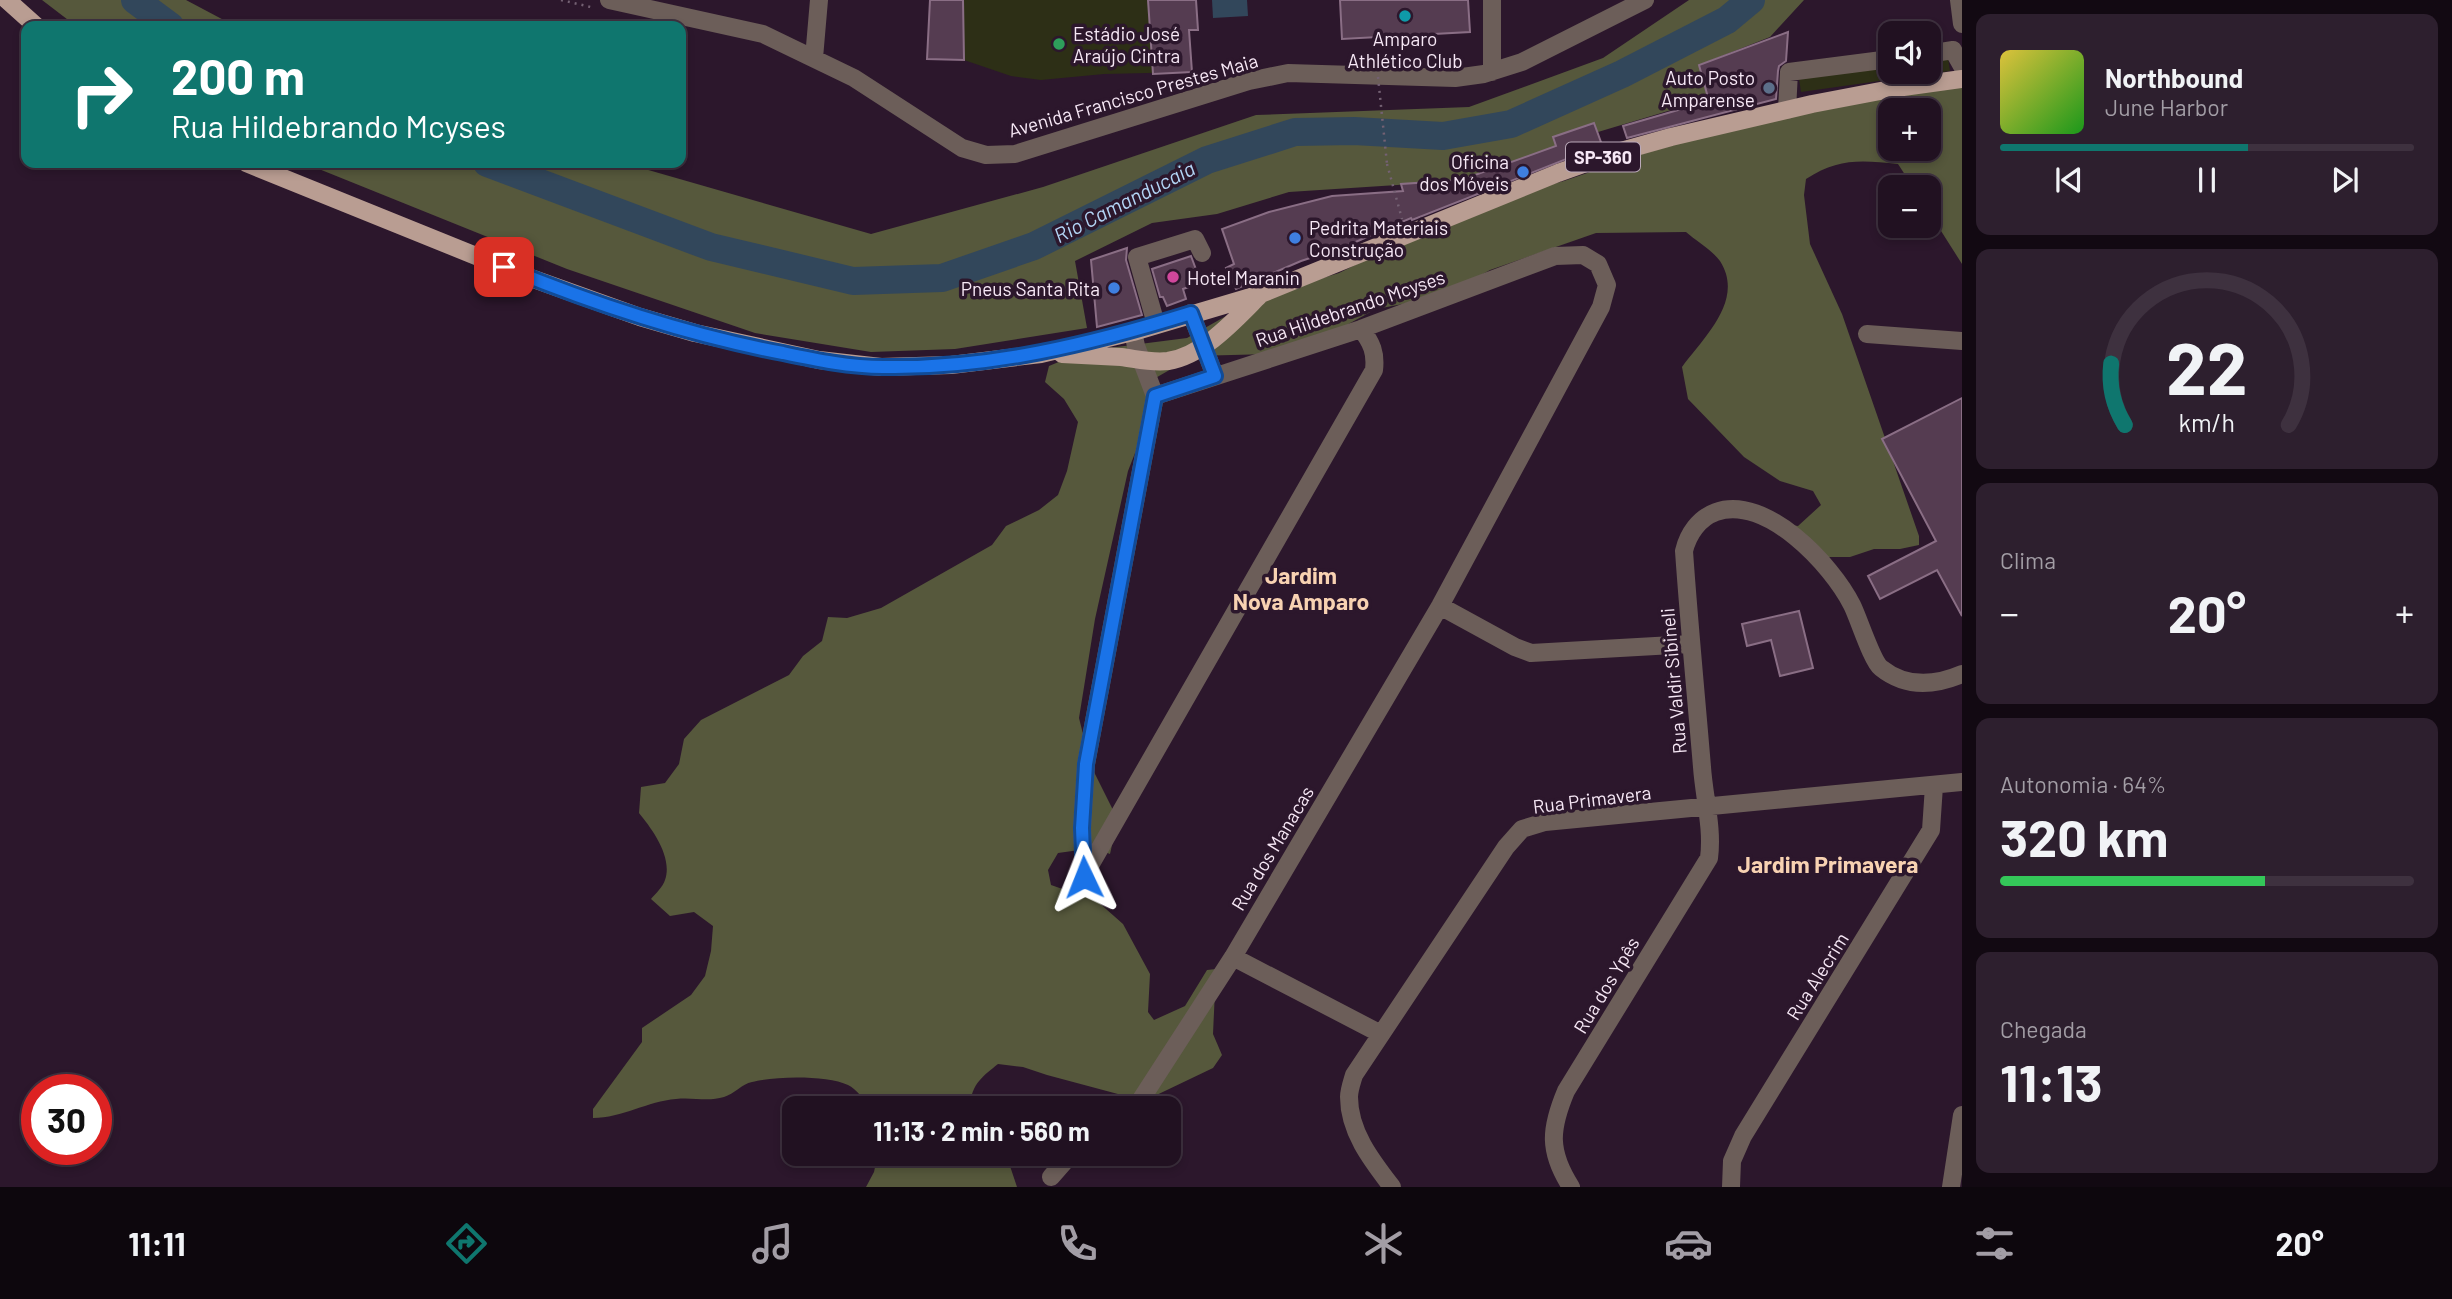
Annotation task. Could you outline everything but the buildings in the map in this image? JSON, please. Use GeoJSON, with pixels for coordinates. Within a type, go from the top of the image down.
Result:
{"type":"FeatureCollection","features":[{"type":"Feature","properties":{"kind":"main road"},"geometry":{"type":"LineString","coordinates":[[7,0],[30,21]]}},
{"type":"Feature","properties":{"kind":"main road","name":"SP-360"},"geometry":{"type":"LineString","coordinates":[[258,168],[527,277],[640,317],[695,333],[819,360],[881,367],[951,365],[1041,354],[1133,332],[1261,294],[1558,173],[1614,153],[1787,110],[1896,88],[1962,79]]}},
{"type":"Feature","properties":{"kind":"main road","name":"SP-360"},"geometry":{"type":"LineString","coordinates":[[1041,354],[1114,357],[1143,362],[1170,360],[1187,355],[1204,344],[1231,324],[1261,294]]}},
{"type":"Feature","properties":{"kind":"street","name":"Avenida Francisco Prestes Maia"},"geometry":{"type":"LineString","coordinates":[[609,0],[685,8],[763,34],[853,78],[962,148],[986,155],[1015,154],[1035,149],[1249,80],[1288,73],[1455,78],[1492,72],[1522,62],[1620,6],[1645,0]]}},
{"type":"Feature","properties":{"kind":"street"},"geometry":{"type":"LineString","coordinates":[[814,58],[819,0]]}},
{"type":"Feature","properties":{"kind":"street"},"geometry":{"type":"LineString","coordinates":[[1492,0],[1492,72]]}},
{"type":"Feature","properties":{"kind":"street"},"geometry":{"type":"LineString","coordinates":[[1959,0],[1962,24]]}},
{"type":"Feature","properties":{"kind":"street"},"geometry":{"type":"LineString","coordinates":[[1941,52],[1953,50],[1962,66]]}},
{"type":"Feature","properties":{"kind":"street"},"geometry":{"type":"LineString","coordinates":[[1787,110],[1789,72],[1878,61]]}},
{"type":"Feature","properties":{"kind":"street"},"geometry":{"type":"LineString","coordinates":[[1156,324],[1137,257],[1195,239],[1202,253]]}},
{"type":"Feature","properties":{"kind":"street","name":"Rua Hildebrando Mcyses"},"geometry":{"type":"LineString","coordinates":[[1155,396],[1362,329],[1555,256],[1583,255],[1598,264]]}},
{"type":"Feature","properties":{"kind":"street","name":"Rua dos Manacas"},"geometry":{"type":"LineString","coordinates":[[1143,1096],[1233,957],[1440,606],[1601,307],[1607,285],[1598,264]]}},
{"type":"Feature","properties":{"kind":"street"},"geometry":{"type":"LineString","coordinates":[[1191,313],[1215,376]]}},
{"type":"Feature","properties":{"kind":"street"},"geometry":{"type":"LineString","coordinates":[[1133,332],[1155,396],[1086,764],[1082,828],[1084,877],[1374,370],[1375,355],[1362,329]]}},
{"type":"Feature","properties":{"kind":"street"},"geometry":{"type":"LineString","coordinates":[[1867,334],[1962,341]]}},
{"type":"Feature","properties":{"kind":"street","name":"Rua Valdir Sibineli"},"geometry":{"type":"LineString","coordinates":[[1705,807],[1684,551],[1686,539],[1708,515],[1728,508],[1746,509],[1768,517],[1805,547],[1838,581],[1879,667],[1901,680],[1917,685],[1962,674]]}},
{"type":"Feature","properties":{"kind":"street"},"geometry":{"type":"LineString","coordinates":[[1440,606],[1531,653],[1691,644]]}},
{"type":"Feature","properties":{"kind":"street","name":"Rua Primavera"},"geometry":{"type":"LineString","coordinates":[[1392,1187],[1367,1153],[1353,1121],[1349,1096],[1354,1075],[1506,847],[1522,830],[1545,822],[1962,782]]}},
{"type":"Feature","properties":{"kind":"street","name":"Rua Alecrim"},"geometry":{"type":"LineString","coordinates":[[1731,1187],[1732,1161],[1742,1136],[1931,830],[1934,786]]}},
{"type":"Feature","properties":{"kind":"street","name":"Rua dos Ypês"},"geometry":{"type":"LineString","coordinates":[[1571,1187],[1553,1149],[1555,1118],[1566,1091],[1709,858],[1711,837],[1705,807]]}},
{"type":"Feature","properties":{"kind":"street"},"geometry":{"type":"LineString","coordinates":[[1233,957],[1381,1034]]}},
{"type":"Feature","properties":{"kind":"street"},"geometry":{"type":"LineString","coordinates":[[1951,1187],[1962,1115]]}},
{"type":"Feature","properties":{"kind":"street"},"geometry":{"type":"LineString","coordinates":[[1051,1177],[1061,1166]]}},
{"type":"Feature","properties":{"kind":"path"},"geometry":{"type":"LineString","coordinates":[[1378,77],[1387,164],[1406,235]]}},
{"type":"Feature","properties":{"kind":"green space"},"geometry":{"type":"Polygon","coordinates":[[[42,0],[186,0],[226,21],[69,21],[42,0]]]}},
{"type":"Feature","properties":{"kind":"green space","name":"Estádio José Araújo Cintra"},"geometry":{"type":"Polygon","coordinates":[[[930,0],[1196,0],[1198,30],[1189,31],[1192,72],[1104,74],[1041,80],[1011,76],[964,60],[927,59],[930,0]]]}},
{"type":"Feature","properties":{"kind":"green space"},"geometry":{"type":"Polygon","coordinates":[[[1689,0],[1804,0],[1770,37],[1699,65],[1708,99],[1578,138],[1459,181],[1289,192],[1217,214],[1152,223],[1075,261],[1087,328],[955,349],[871,352],[755,333],[567,269],[316,168],[641,168],[871,234],[1043,187],[1256,115],[1469,107],[1603,58],[1689,0]]]}},
{"type":"Feature","properties":{"kind":"green space"},"geometry":{"type":"Polygon","coordinates":[[[1948,58],[1950,71],[1941,72],[1941,59],[1948,58]]]}},
{"type":"Feature","properties":{"kind":"green space"},"geometry":{"type":"Polygon","coordinates":[[[1878,68],[1878,81],[1801,92],[1799,79],[1878,68]]]}},
{"type":"Feature","properties":{"kind":"green space"},"geometry":{"type":"Polygon","coordinates":[[[1962,82],[1962,264],[1941,231],[1941,175],[1905,175],[1898,164],[1850,162],[1829,167],[1806,179],[1804,195],[1810,244],[1842,314],[1919,536],[1919,545],[1900,549],[1874,549],[1850,557],[1824,557],[1791,525],[1798,526],[1821,505],[1813,491],[1780,481],[1744,457],[1688,399],[1682,367],[1719,317],[1728,290],[1720,261],[1686,232],[1596,233],[1490,270],[1456,289],[1376,309],[1341,328],[1270,354],[1194,356],[1152,380],[1145,404],[1146,437],[1137,448],[1128,471],[1095,619],[1079,718],[1091,766],[1113,810],[1114,836],[1110,854],[1094,848],[1058,853],[1048,870],[1051,885],[1097,901],[1123,924],[1150,974],[1148,1012],[1154,1020],[1185,1006],[1207,970],[1216,969],[1213,1034],[1222,1055],[1213,1068],[1154,1096],[1125,1096],[1023,1067],[998,1064],[982,1077],[972,1096],[860,1096],[848,1085],[827,1079],[762,1080],[748,1083],[728,1096],[666,1100],[614,1115],[593,1118],[593,1109],[642,1042],[642,1028],[691,995],[705,976],[711,951],[713,926],[694,912],[670,916],[651,899],[664,883],[667,871],[660,844],[639,813],[641,787],[665,783],[679,764],[684,739],[701,720],[789,675],[803,656],[822,641],[828,617],[847,618],[881,608],[992,545],[1006,526],[1039,510],[1058,495],[1067,471],[1078,422],[1064,399],[1045,382],[1049,366],[1085,351],[1187,338],[1258,298],[1339,273],[1479,204],[1564,181],[1645,153],[1773,117],[1962,82]]]}},
{"type":"Feature","properties":{"kind":"green space"},"geometry":{"type":"Polygon","coordinates":[[[875,1166],[1010,1166],[1017,1187],[866,1187],[875,1166]]]}},
{"type":"Feature","properties":{"kind":"water"},"geometry":{"type":"Polygon","coordinates":[[[1212,0],[1247,0],[1248,16],[1213,18],[1212,0]]]}},
{"type":"Feature","properties":{"kind":"waterway","name":"Rio Camanducaia"},"geometry":{"type":"LineString","coordinates":[[135,0],[163,21]]}},
{"type":"Feature","properties":{"kind":"waterway","name":"Rio Camanducaia"},"geometry":{"type":"LineString","coordinates":[[500,168],[711,247],[853,281],[942,278],[1034,246],[1207,160],[1295,132],[1354,131],[1443,136],[1511,124],[1622,74],[1727,20],[1751,0]]}},
{"type":"Feature","properties":{"kind":"place","name":"Amparo Athlético Club"},"geometry":{"type":"Point","coordinates":[1405,16]}},
{"type":"Feature","properties":{"kind":"place","name":"Estádio José Araújo Cintra"},"geometry":{"type":"Point","coordinates":[1059,44]}},
{"type":"Feature","properties":{"kind":"place","name":"Auto Posto Amparense"},"geometry":{"type":"Point","coordinates":[1769,88]}},
{"type":"Feature","properties":{"kind":"place","name":"Oficina dos Móveis"},"geometry":{"type":"Point","coordinates":[1523,172]}},
{"type":"Feature","properties":{"kind":"place","name":"Pedrita Materiais Construção"},"geometry":{"type":"Point","coordinates":[1295,238]}},
{"type":"Feature","properties":{"kind":"place","name":"Hotel Maranin"},"geometry":{"type":"Point","coordinates":[1173,277]}},
{"type":"Feature","properties":{"kind":"place","name":"Pneus Santa Rita"},"geometry":{"type":"Point","coordinates":[1114,288]}},
{"type":"Feature","properties":{"kind":"district","name":"Jardim Nova Amparo"},"geometry":{"type":"Point","coordinates":[1301,588]}},
{"type":"Feature","properties":{"kind":"district","name":"Jardim Primavera"},"geometry":{"type":"Point","coordinates":[1828,864]}},
{"type":"Feature","properties":{"kind":"route"},"geometry":{"type":"LineString","coordinates":[[504,267],[640,317],[695,333],[819,360],[881,367],[951,365],[1041,354],[1133,332],[1191,313],[1215,376],[1155,396],[1086,764],[1082,828],[1084,877]]}}]}
